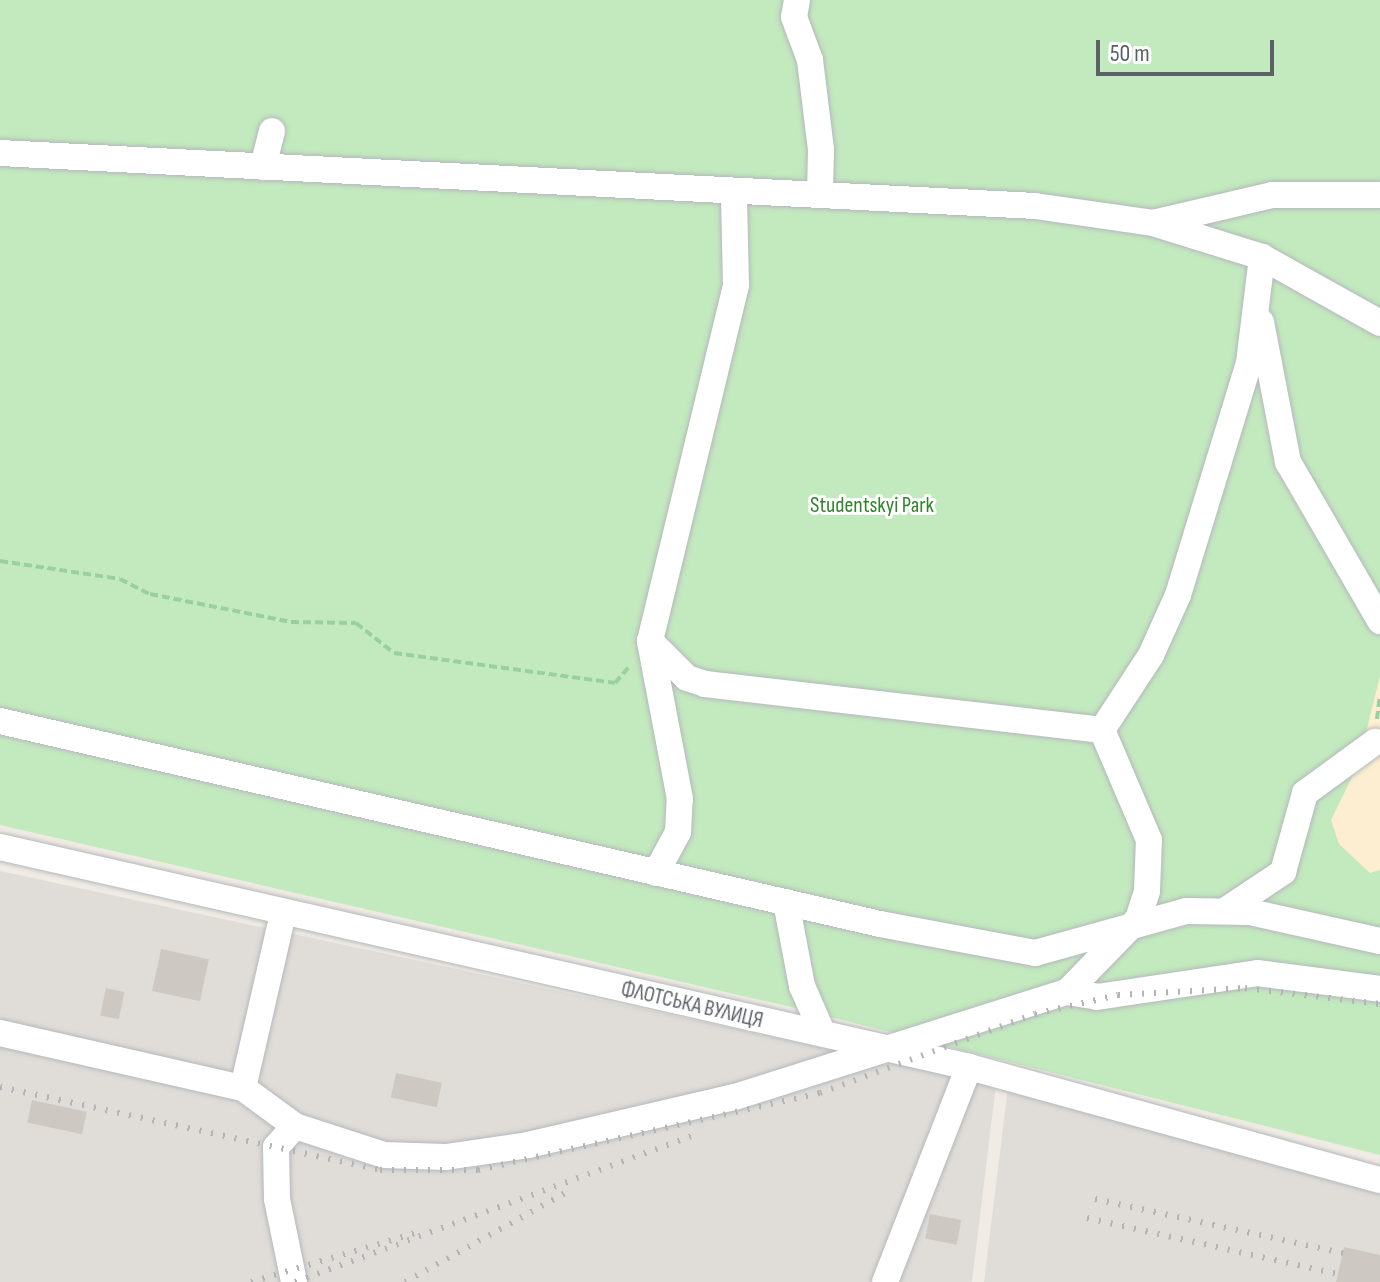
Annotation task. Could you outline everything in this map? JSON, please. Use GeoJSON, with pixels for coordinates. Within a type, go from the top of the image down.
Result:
{"type":"FeatureCollection","features":[{"type":"Feature","properties":{"kind":"street"},"geometry":{"type":"LineString","coordinates":[[797,0],[794,17],[810,60],[821,149],[820,193]]}},
{"type":"Feature","properties":{"kind":"street"},"geometry":{"type":"LineString","coordinates":[[263,167],[272,131]]}},
{"type":"Feature","properties":{"kind":"street"},"geometry":{"type":"LineString","coordinates":[[0,153],[734,196],[820,193],[1035,206],[1153,223],[1262,257],[1380,323]]}},
{"type":"Feature","properties":{"kind":"street"},"geometry":{"type":"LineString","coordinates":[[1153,223],[1272,195],[1380,195]]}},
{"type":"Feature","properties":{"kind":"street"},"geometry":{"type":"LineString","coordinates":[[656,873],[678,832],[680,799],[650,641],[736,285],[734,196]]}},
{"type":"Feature","properties":{"kind":"street"},"geometry":{"type":"LineString","coordinates":[[1102,730],[1151,655],[1178,595],[1258,311],[1262,257]]}},
{"type":"Feature","properties":{"kind":"street"},"geometry":{"type":"LineString","coordinates":[[1258,311],[1288,462],[1380,621]]}},
{"type":"Feature","properties":{"kind":"street"},"geometry":{"type":"LineString","coordinates":[[650,641],[687,678],[705,684],[1102,730]]}},
{"type":"Feature","properties":{"kind":"street"},"geometry":{"type":"LineString","coordinates":[[0,721],[656,873],[1035,953],[1138,919],[1223,912],[1380,941]]}},
{"type":"Feature","properties":{"kind":"street"},"geometry":{"type":"LineString","coordinates":[[1067,992],[1138,919],[1149,840],[1102,730]]}},
{"type":"Feature","properties":{"kind":"street"},"geometry":{"type":"LineString","coordinates":[[1223,912],[1283,872],[1305,793],[1375,742]]}},
{"type":"Feature","properties":{"kind":"street","name":"ФЛОТСЬКА ВУЛИЦЯ"},"geometry":{"type":"LineString","coordinates":[[0,847],[969,1067],[1380,1180]]}},
{"type":"Feature","properties":{"kind":"street"},"geometry":{"type":"LineString","coordinates":[[786,902],[802,986],[823,1034]]}},
{"type":"Feature","properties":{"kind":"street"},"geometry":{"type":"LineString","coordinates":[[243,1088],[283,913]]}},
{"type":"Feature","properties":{"kind":"street"},"geometry":{"type":"LineString","coordinates":[[0,1033],[243,1088],[295,1126],[384,1155],[446,1157],[720,1100],[896,1050],[985,1014],[1067,992],[1097,997],[1257,973],[1380,989]]}},
{"type":"Feature","properties":{"kind":"street"},"geometry":{"type":"LineString","coordinates":[[885,1282],[969,1067]]}},
{"type":"Feature","properties":{"kind":"street"},"geometry":{"type":"LineString","coordinates":[[294,1282],[277,1199],[276,1147],[295,1126]]}},
{"type":"Feature","properties":{"kind":"path"},"geometry":{"type":"LineString","coordinates":[[0,561],[120,579],[150,594],[291,622],[356,623],[394,653],[615,683],[650,641]]}},
{"type":"Feature","properties":{"kind":"shaded area"},"geometry":{"type":"Polygon","coordinates":[[[0,871],[996,1085],[972,1282],[0,1282],[0,871]]]}},
{"type":"Feature","properties":{"kind":"shaded area"},"geometry":{"type":"Polygon","coordinates":[[[1008,1087],[1380,1187],[1380,1282],[984,1282],[1008,1087]]]}},
{"type":"Feature","properties":{"kind":"green space","name":"Studentskyi Park"},"geometry":{"type":"Polygon","coordinates":[[[0,0],[1380,0],[1380,1155],[783,1005],[0,825],[0,0]]]}},
{"type":"Feature","properties":{"kind":"sand"},"geometry":{"type":"Polygon","coordinates":[[[1380,676],[1380,870],[1370,873],[1339,844],[1331,820],[1358,765],[1380,676]]]}},
{"type":"Feature","properties":{"kind":"building"},"geometry":{"type":"Polygon","coordinates":[[[161,949],[209,959],[200,1001],[152,991],[161,949]]]}},
{"type":"Feature","properties":{"kind":"building"},"geometry":{"type":"Polygon","coordinates":[[[106,988],[125,992],[119,1019],[100,1015],[106,988]]]}},
{"type":"Feature","properties":{"kind":"building"},"geometry":{"type":"Polygon","coordinates":[[[396,1073],[442,1083],[437,1107],[391,1097],[396,1073]]]}},
{"type":"Feature","properties":{"kind":"building"},"geometry":{"type":"Polygon","coordinates":[[[32,1100],[87,1112],[82,1134],[27,1122],[32,1100]]]}},
{"type":"Feature","properties":{"kind":"building"},"geometry":{"type":"Polygon","coordinates":[[[930,1214],[961,1220],[957,1245],[925,1239],[930,1214]]]}},
{"type":"Feature","properties":{"kind":"building"},"geometry":{"type":"Polygon","coordinates":[[[1344,1247],[1380,1255],[1380,1282],[1336,1282],[1344,1247]]]}},
{"type":"Feature","properties":{"kind":"railway"},"geometry":{"type":"LineString","coordinates":[[0,1087],[380,1170],[478,1170],[820,1093],[1035,1014],[1118,995],[1245,988],[1380,1004]]}},
{"type":"Feature","properties":{"kind":"railway"},"geometry":{"type":"LineString","coordinates":[[295,1282],[697,1134]]}},
{"type":"Feature","properties":{"kind":"railway"},"geometry":{"type":"LineString","coordinates":[[405,1282],[567,1192]]}},
{"type":"Feature","properties":{"kind":"railway"},"geometry":{"type":"LineString","coordinates":[[1095,1199],[1343,1253]]}},
{"type":"Feature","properties":{"kind":"railway"},"geometry":{"type":"LineString","coordinates":[[1087,1218],[1338,1274]]}},
{"type":"Feature","properties":{"kind":"railway"},"geometry":{"type":"LineString","coordinates":[[251,1282],[415,1233]]}}]}
